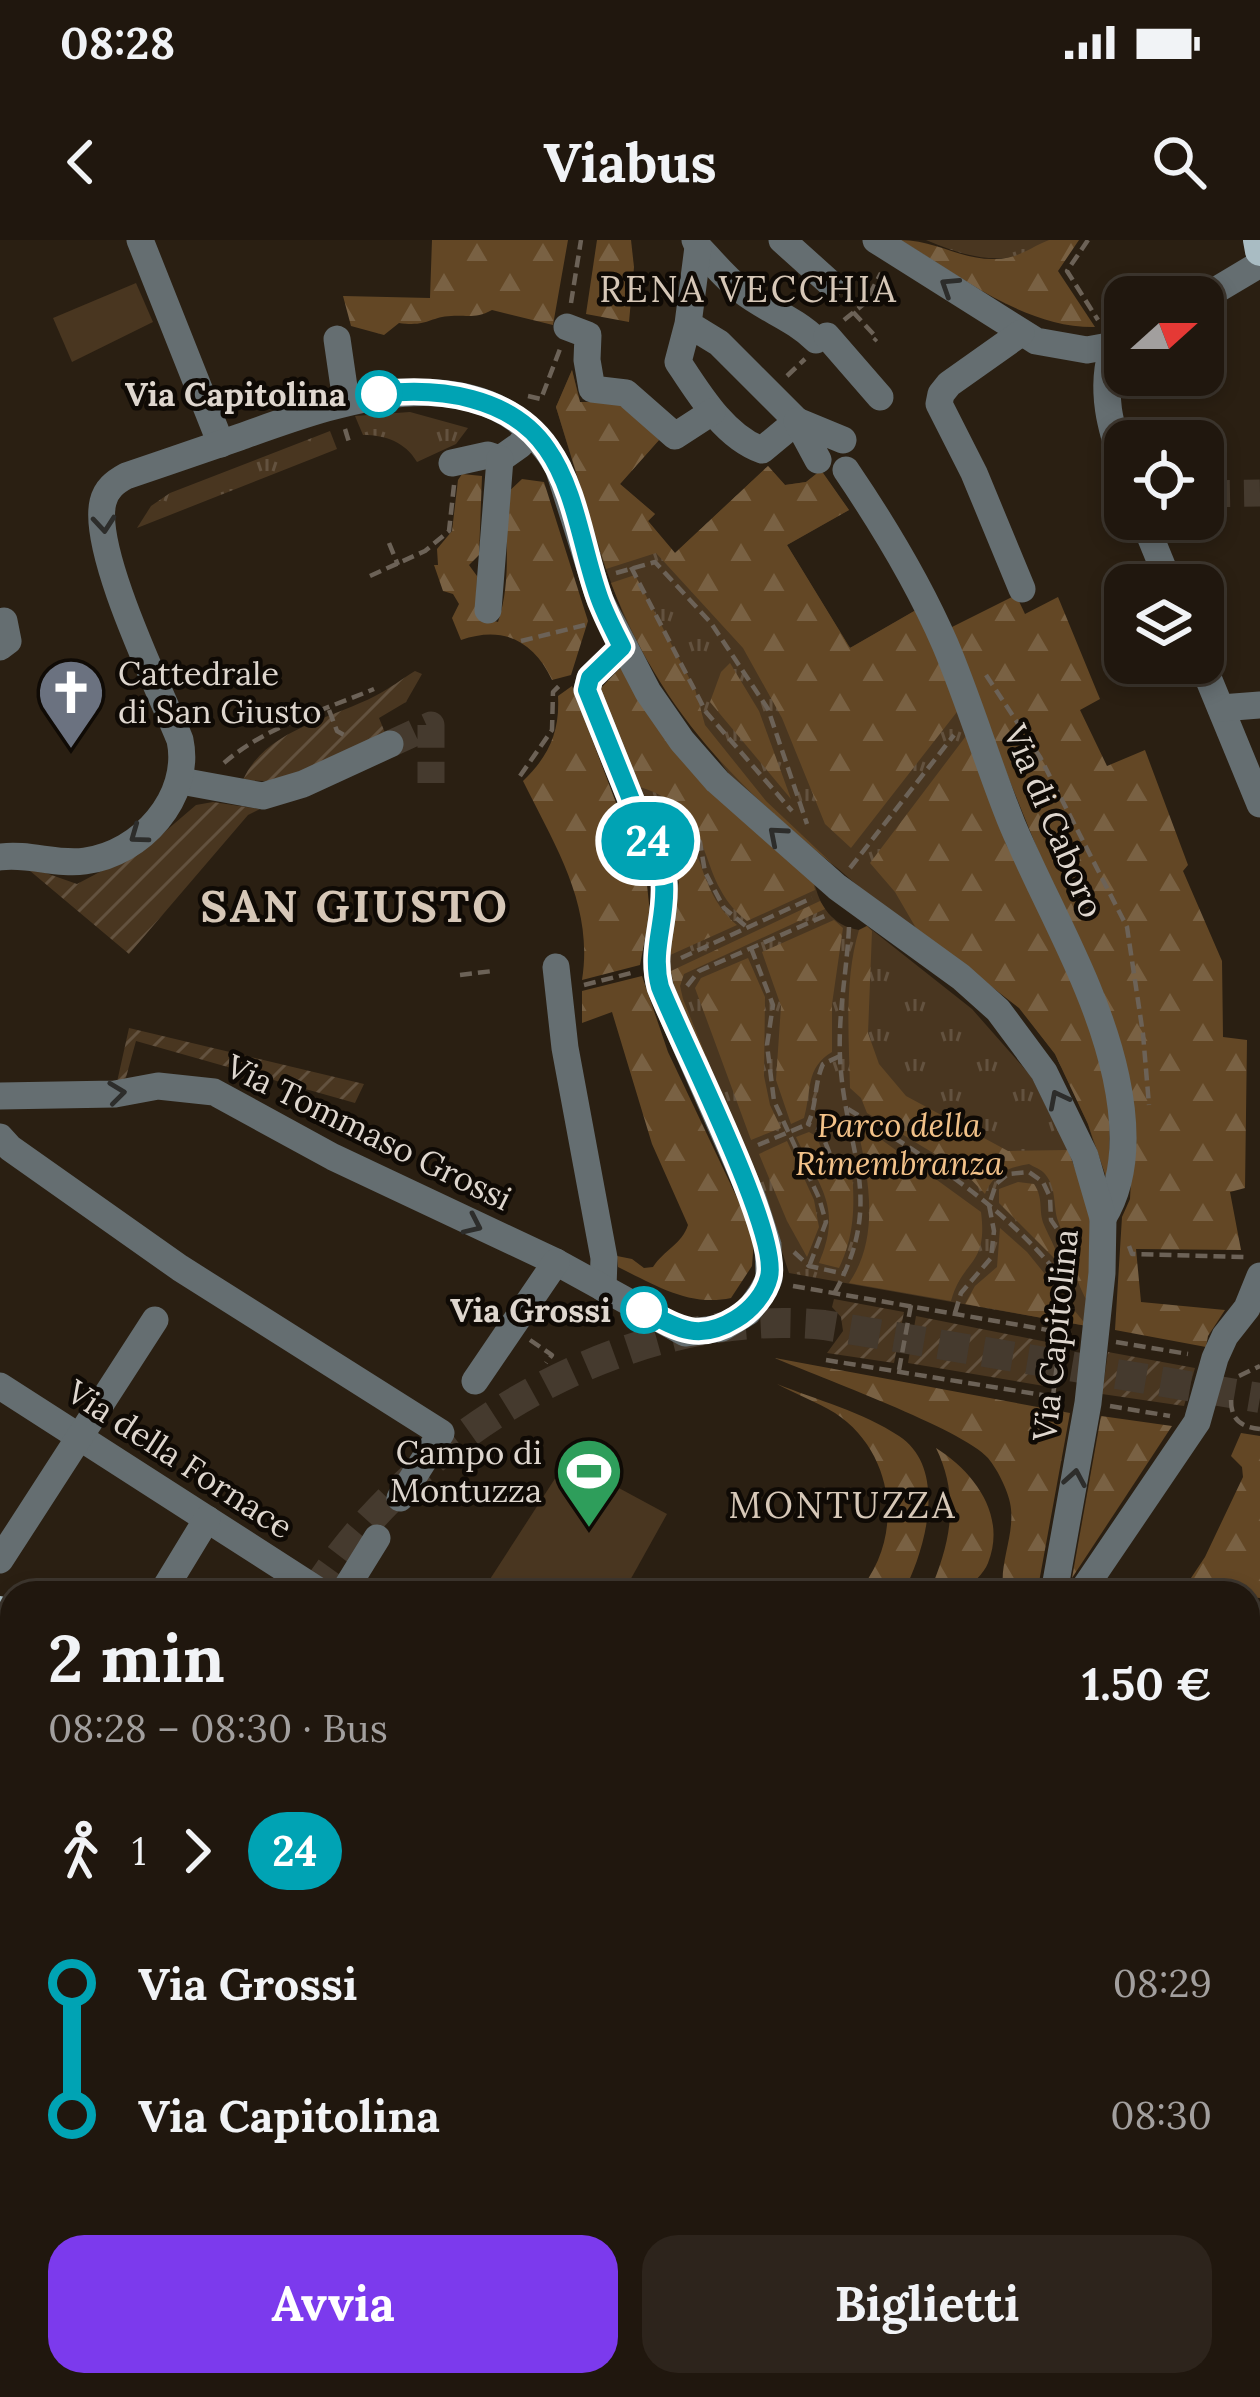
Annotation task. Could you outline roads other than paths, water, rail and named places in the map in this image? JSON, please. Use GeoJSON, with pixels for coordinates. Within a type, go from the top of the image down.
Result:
{"type":"FeatureCollection","features":[{"type":"Feature","properties":{"kind":"main road"},"geometry":{"type":"LineString","coordinates":[[1258,240],[1260,251]]}},
{"type":"Feature","properties":{"kind":"street"},"geometry":{"type":"LineString","coordinates":[[782,240],[831,284]]}},
{"type":"Feature","properties":{"kind":"street"},"geometry":{"type":"LineString","coordinates":[[147,242],[221,444]]}},
{"type":"Feature","properties":{"kind":"street"},"geometry":{"type":"LineString","coordinates":[[696,243],[688,324],[678,362],[712,412],[751,446],[762,450],[797,421]]}},
{"type":"Feature","properties":{"kind":"street"},"geometry":{"type":"LineString","coordinates":[[696,243],[739,289],[822,338],[880,397]]}},
{"type":"Feature","properties":{"kind":"street"},"geometry":{"type":"LineString","coordinates":[[885,246],[1036,341],[1071,349],[1104,343]]}},
{"type":"Feature","properties":{"kind":"street"},"geometry":{"type":"LineString","coordinates":[[1224,285],[1260,264]]}},
{"type":"Feature","properties":{"kind":"street"},"geometry":{"type":"LineString","coordinates":[[688,324],[719,343],[797,421],[818,460]]}},
{"type":"Feature","properties":{"kind":"street"},"geometry":{"type":"LineString","coordinates":[[568,328],[588,335],[592,388],[626,393],[675,436],[712,412]]}},
{"type":"Feature","properties":{"kind":"street"},"geometry":{"type":"LineString","coordinates":[[1022,333],[944,389],[939,404],[1022,589]]}},
{"type":"Feature","properties":{"kind":"street"},"geometry":{"type":"LineString","coordinates":[[337,339],[346,401]]}},
{"type":"Feature","properties":{"kind":"street"},"geometry":{"type":"LineString","coordinates":[[193,785],[110,563],[101,516],[104,496],[127,476],[346,401],[398,392],[444,394],[491,406],[530,430],[520,445],[500,459]]}},
{"type":"Feature","properties":{"kind":"street"},"geometry":{"type":"LineString","coordinates":[[797,421],[843,440]]}},
{"type":"Feature","properties":{"kind":"street","name":"Via Capitolina"},"geometry":{"type":"LineString","coordinates":[[530,430],[558,467],[600,600],[622,647],[648,692],[708,772],[864,910],[961,976],[1022,1038],[1085,1156],[1114,1227],[1102,1273],[1088,1403],[1056,1581]]}},
{"type":"Feature","properties":{"kind":"street"},"geometry":{"type":"LineString","coordinates":[[452,464],[488,455],[500,459]]}},
{"type":"Feature","properties":{"kind":"street"},"geometry":{"type":"LineString","coordinates":[[488,610],[500,459]]}},
{"type":"Feature","properties":{"kind":"street","name":"Via di Caboro"},"geometry":{"type":"LineString","coordinates":[[846,470],[905,560],[939,630],[1012,823],[1102,1028],[1115,1074],[1123,1138],[1114,1227]]}},
{"type":"Feature","properties":{"kind":"street","name":"Via Tommaso Grossi"},"geometry":{"type":"LineString","coordinates":[[0,1096],[115,1094],[158,1086],[214,1092],[333,1157],[556,1262],[685,1333],[722,1328],[748,1312],[769,1280],[770,1264],[753,1199],[660,987],[655,949],[664,882],[587,690],[590,678],[622,647]]}},
{"type":"Feature","properties":{"kind":"street"},"geometry":{"type":"LineString","coordinates":[[1211,684],[1260,804]]}},
{"type":"Feature","properties":{"kind":"street"},"geometry":{"type":"LineString","coordinates":[[1221,708],[1260,705]]}},
{"type":"Feature","properties":{"kind":"street"},"geometry":{"type":"LineString","coordinates":[[193,785],[263,796],[303,784],[390,744]]}},
{"type":"Feature","properties":{"kind":"street"},"geometry":{"type":"LineString","coordinates":[[0,857],[26,855],[80,862],[103,856],[133,840],[193,785]]}},
{"type":"Feature","properties":{"kind":"street"},"geometry":{"type":"LineString","coordinates":[[556,967],[565,1048],[604,1258],[603,1288]]}},
{"type":"Feature","properties":{"kind":"street"},"geometry":{"type":"LineString","coordinates":[[3,1150],[441,1433],[400,1498]]}},
{"type":"Feature","properties":{"kind":"street"},"geometry":{"type":"LineString","coordinates":[[475,1381],[556,1262]]}},
{"type":"Feature","properties":{"kind":"street"},"geometry":{"type":"LineString","coordinates":[[1090,1581],[1198,1422],[1214,1360],[1246,1308],[1258,1268]]}},
{"type":"Feature","properties":{"kind":"street"},"geometry":{"type":"LineString","coordinates":[[0,1560],[155,1319]]}},
{"type":"Feature","properties":{"kind":"street","name":"Via della Fornace"},"geometry":{"type":"LineString","coordinates":[[0,1386],[303,1581]]}},
{"type":"Feature","properties":{"kind":"street"},"geometry":{"type":"LineString","coordinates":[[169,1581],[207,1519]]}},
{"type":"Feature","properties":{"kind":"street"},"geometry":{"type":"LineString","coordinates":[[351,1581],[377,1538]]}},
{"type":"Feature","properties":{"kind":"tunnel"},"geometry":{"type":"LineString","coordinates":[[1224,494],[1260,493]]}},
{"type":"Feature","properties":{"kind":"tunnel"},"geometry":{"type":"LineString","coordinates":[[390,744],[431,725],[431,783]]}},
{"type":"Feature","properties":{"kind":"tunnel"},"geometry":{"type":"LineString","coordinates":[[323,1581],[357,1534],[410,1480],[469,1432],[534,1391],[604,1358],[677,1336],[750,1324],[824,1325],[1260,1398]]}},
{"type":"Feature","properties":{"kind":"place","name":"Via Capitolina"},"geometry":{"type":"Point","coordinates":[379,394]}},
{"type":"Feature","properties":{"kind":"place","name":"Cattedrale di San Giusto"},"geometry":{"type":"Point","coordinates":[71,751]}},
{"type":"Feature","properties":{"kind":"place","name":"Via Grossi"},"geometry":{"type":"Point","coordinates":[644,1310]}},
{"type":"Feature","properties":{"kind":"place","name":"Campo di Montuzza"},"geometry":{"type":"Point","coordinates":[589,1530]}},
{"type":"Feature","properties":{"kind":"district","name":"RENA VECCHIA"},"geometry":{"type":"Point","coordinates":[749,289]}},
{"type":"Feature","properties":{"kind":"district","name":"SAN GIUSTO"},"geometry":{"type":"Point","coordinates":[355,906]}},
{"type":"Feature","properties":{"kind":"district","name":"MONTUZZA"},"geometry":{"type":"Point","coordinates":[843,1505]}},
{"type":"Feature","properties":{"kind":"park label","name":"Parco della Rimembranza"},"geometry":{"type":"Point","coordinates":[899,1144]}}]}
